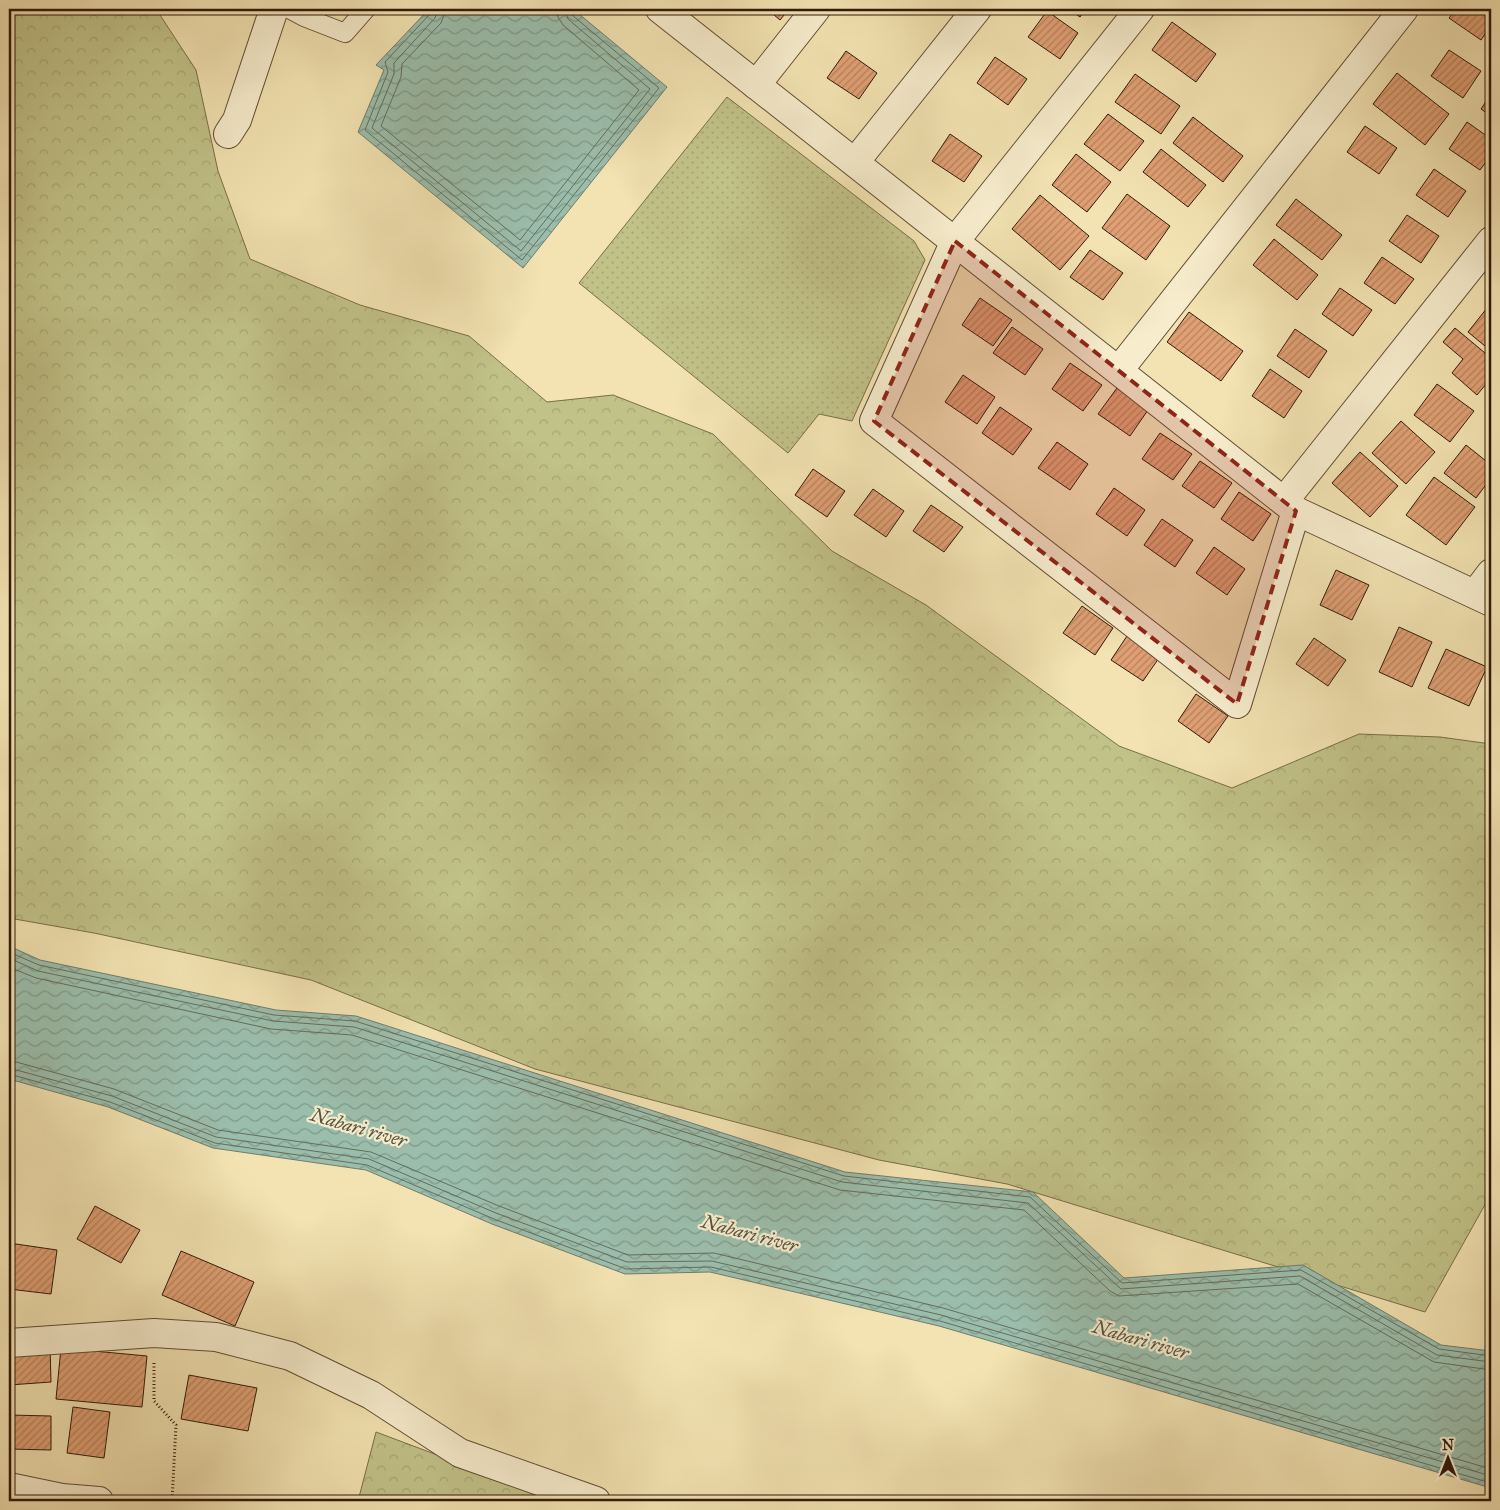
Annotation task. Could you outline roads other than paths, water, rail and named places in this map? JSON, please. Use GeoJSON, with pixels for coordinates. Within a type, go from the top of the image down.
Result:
{"type":"FeatureCollection","features":[{"type":"Feature","properties":{"kind":"street"},"geometry":{"type":"LineString","coordinates":[[228,134],[237,120],[274,9]]}},
{"type":"Feature","properties":{"kind":"street"},"geometry":{"type":"LineString","coordinates":[[660,9],[1290,506],[1486,590]]}},
{"type":"Feature","properties":{"kind":"street"},"geometry":{"type":"LineString","coordinates":[[756,85],[816,9]]}},
{"type":"Feature","properties":{"kind":"street"},"geometry":{"type":"LineString","coordinates":[[855,162],[977,9]]}},
{"type":"Feature","properties":{"kind":"street"},"geometry":{"type":"LineString","coordinates":[[1140,9],[955,241],[874,421],[1237,704],[1290,506],[1491,241]]}},
{"type":"Feature","properties":{"kind":"street"},"geometry":{"type":"LineString","coordinates":[[1119,370],[1404,9]]}},
{"type":"Feature","properties":{"kind":"street"},"geometry":{"type":"LineString","coordinates":[[9,1343],[154,1333],[216,1337],[290,1356],[371,1395],[460,1453],[596,1501]]}},
{"type":"Feature","properties":{"kind":"street"},"geometry":{"type":"LineString","coordinates":[[9,1487],[62,1498],[99,1501]]}},
{"type":"Feature","properties":{"kind":"lane"},"geometry":{"type":"LineString","coordinates":[[289,9],[345,33],[366,9]]}},
{"type":"Feature","properties":{"kind":"water"},"geometry":{"type":"Polygon","coordinates":[[[429,9],[573,9],[667,87],[523,268],[358,132],[384,70],[376,65],[429,9]]]}},
{"type":"Feature","properties":{"kind":"water","name":"Nabari river"},"geometry":{"type":"Polygon","coordinates":[[[9,946],[40,960],[276,1010],[356,1016],[845,1172],[1033,1192],[1124,1278],[1303,1265],[1441,1345],[1491,1351],[1491,1488],[939,1326],[710,1272],[625,1274],[492,1224],[366,1170],[213,1148],[108,1107],[9,1079],[9,946]]]}}]}
